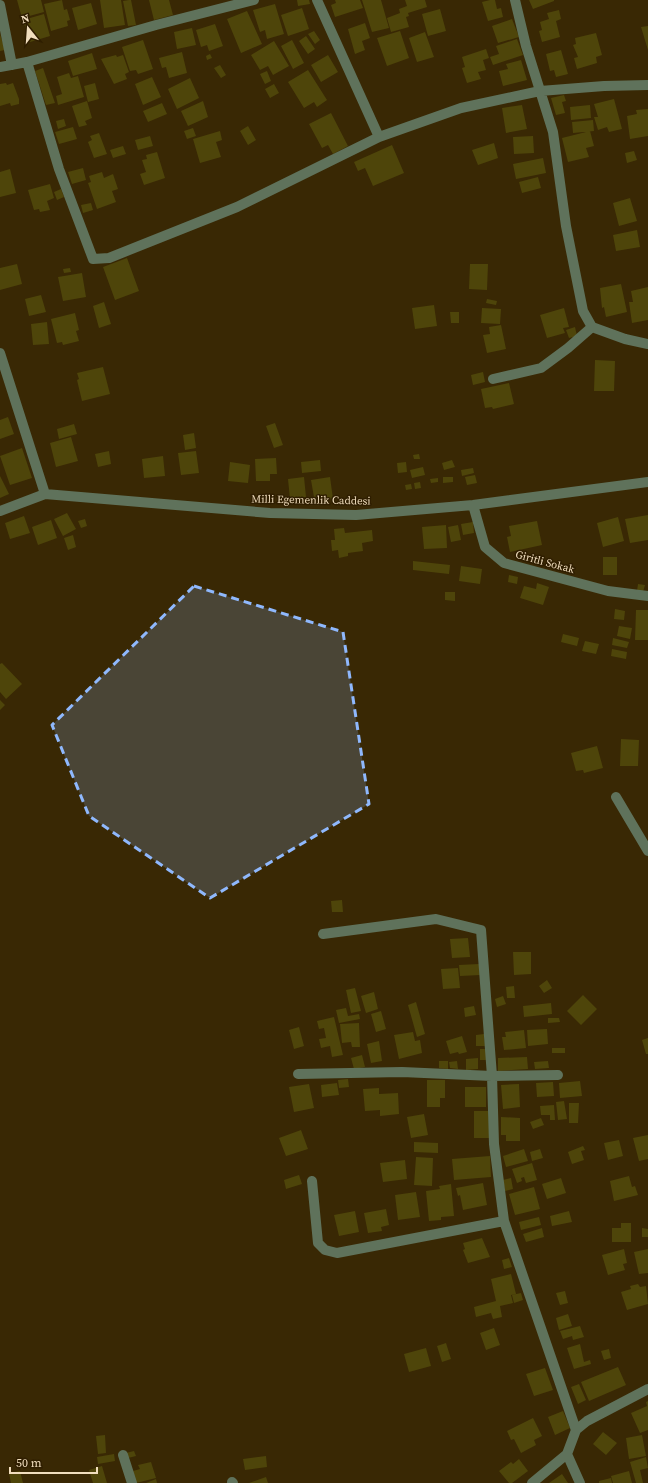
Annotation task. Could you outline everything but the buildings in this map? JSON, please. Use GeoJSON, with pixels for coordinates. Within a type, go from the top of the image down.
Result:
{"type":"FeatureCollection","features":[{"type":"Feature","properties":{"kind":"street"},"geometry":{"type":"LineString","coordinates":[[0,67],[12,66],[156,25],[254,0]]}},
{"type":"Feature","properties":{"kind":"street"},"geometry":{"type":"LineString","coordinates":[[317,0],[379,137]]}},
{"type":"Feature","properties":{"kind":"street"},"geometry":{"type":"LineString","coordinates":[[515,0],[553,132],[566,226],[583,311],[592,327],[625,339],[648,344]]}},
{"type":"Feature","properties":{"kind":"street"},"geometry":{"type":"LineString","coordinates":[[0,5],[12,66]]}},
{"type":"Feature","properties":{"kind":"street"},"geometry":{"type":"LineString","coordinates":[[27,62],[59,169],[93,259],[109,258],[237,207],[379,137],[461,108],[540,91],[604,86],[648,85]]}},
{"type":"Feature","properties":{"kind":"street"},"geometry":{"type":"LineString","coordinates":[[493,379],[541,368],[568,348],[592,327]]}},
{"type":"Feature","properties":{"kind":"street"},"geometry":{"type":"LineString","coordinates":[[0,353],[44,494]]}},
{"type":"Feature","properties":{"kind":"street","name":"Milli Egemenlik Caddesi"},"geometry":{"type":"LineString","coordinates":[[0,511],[44,494],[270,513],[356,515],[473,505],[648,482]]}},
{"type":"Feature","properties":{"kind":"street","name":"Giritli Sokak"},"geometry":{"type":"LineString","coordinates":[[473,505],[485,547],[504,563],[608,591],[648,596]]}},
{"type":"Feature","properties":{"kind":"street"},"geometry":{"type":"LineString","coordinates":[[616,797],[648,851]]}},
{"type":"Feature","properties":{"kind":"street"},"geometry":{"type":"LineString","coordinates":[[323,934],[436,919],[481,930],[492,1076],[494,1144],[504,1221],[576,1430]]}},
{"type":"Feature","properties":{"kind":"street"},"geometry":{"type":"LineString","coordinates":[[298,1074],[402,1072],[492,1076],[558,1075]]}},
{"type":"Feature","properties":{"kind":"street"},"geometry":{"type":"LineString","coordinates":[[312,1182],[318,1243],[325,1250],[337,1253],[504,1221]]}},
{"type":"Feature","properties":{"kind":"street"},"geometry":{"type":"LineString","coordinates":[[532,1483],[567,1454],[576,1430],[587,1421],[648,1389]]}},
{"type":"Feature","properties":{"kind":"street"},"geometry":{"type":"LineString","coordinates":[[567,1454],[580,1483]]}},
{"type":"Feature","properties":{"kind":"street"},"geometry":{"type":"LineString","coordinates":[[123,1455],[132,1483]]}},
{"type":"Feature","properties":{"kind":"highlighted area"},"geometry":{"type":"Polygon","coordinates":[[[194,586],[343,632],[369,804],[210,898],[89,816],[52,725],[194,586]]]}}]}
